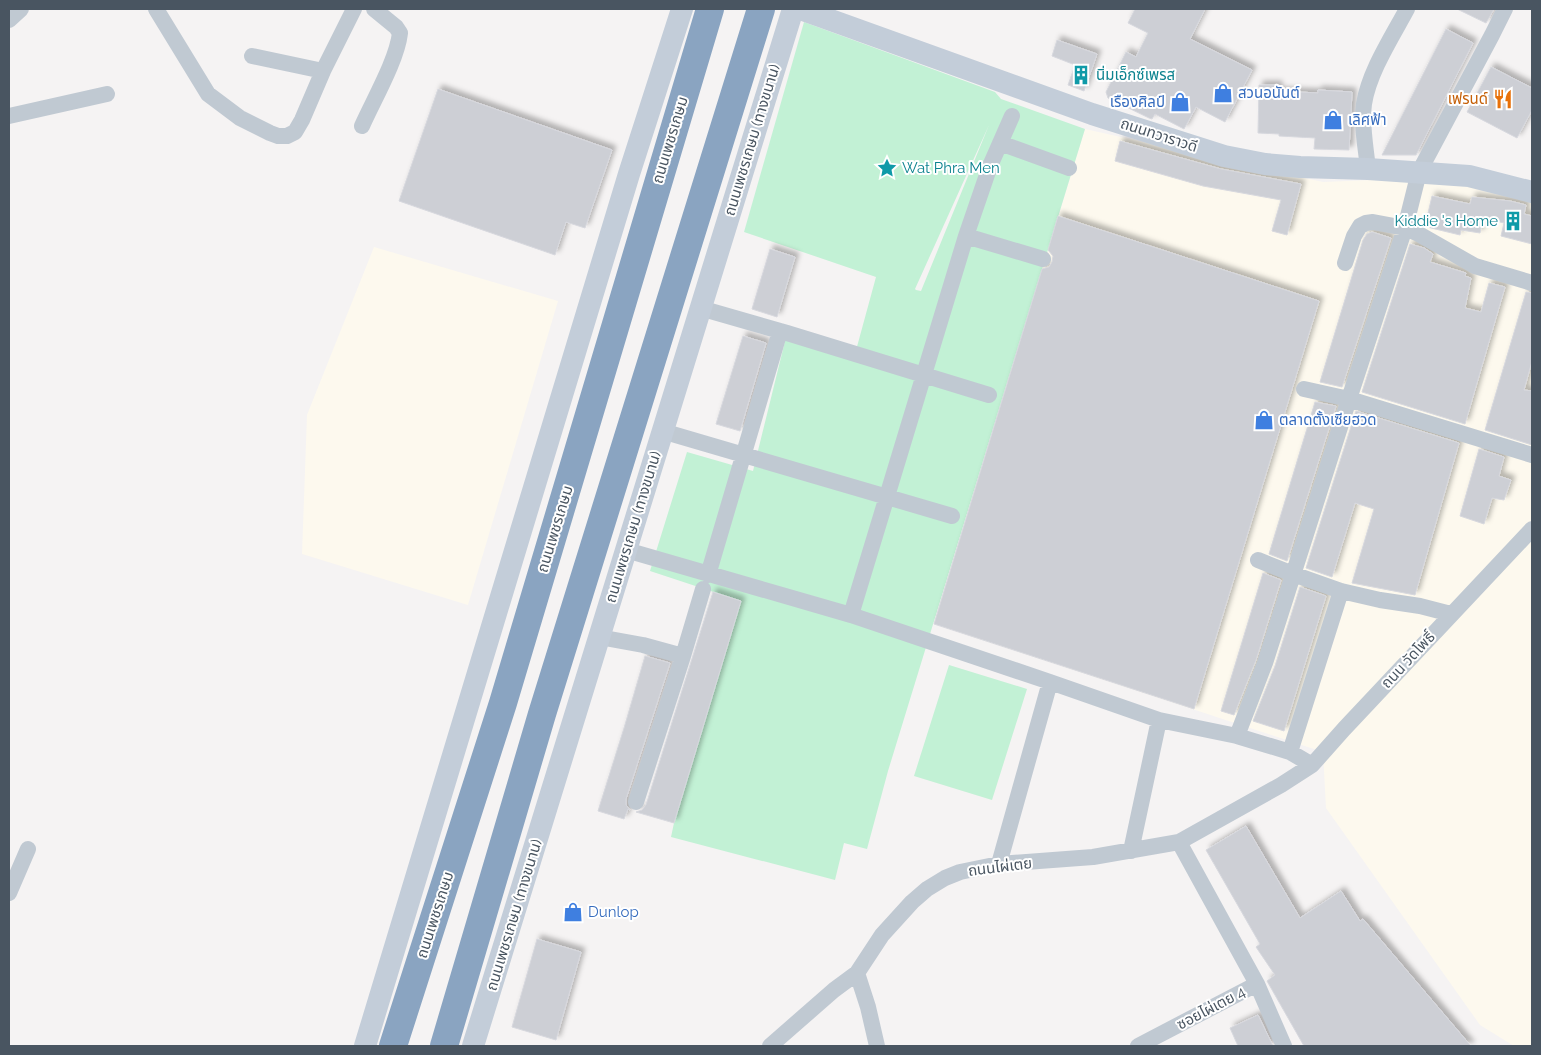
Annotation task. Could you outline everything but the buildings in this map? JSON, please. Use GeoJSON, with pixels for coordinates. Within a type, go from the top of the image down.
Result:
{"type":"FeatureCollection","features":[{"type":"Feature","properties":{"kind":"highway","name":"ถนนเพชรเกษม"},"geometry":{"type":"LineString","coordinates":[[393,1046],[504,703],[710,9]]}},
{"type":"Feature","properties":{"kind":"highway"},"geometry":{"type":"LineString","coordinates":[[444,1046],[542,714],[761,9]]}},
{"type":"Feature","properties":{"kind":"main road"},"geometry":{"type":"LineString","coordinates":[[365,1046],[629,174],[682,9]]}},
{"type":"Feature","properties":{"kind":"main road","name":"ถนนเพชรเกษม (ทางขนาน)"},"geometry":{"type":"LineString","coordinates":[[473,1046],[793,9]]}},
{"type":"Feature","properties":{"kind":"main road","name":"ถนนทวาราวดี"},"geometry":{"type":"LineString","coordinates":[[800,9],[1092,114],[1224,156],[1265,164],[1300,168],[1368,169],[1469,176],[1532,192]]}},
{"type":"Feature","properties":{"kind":"street"},"geometry":{"type":"LineString","coordinates":[[9,20],[21,9]]}},
{"type":"Feature","properties":{"kind":"street"},"geometry":{"type":"LineString","coordinates":[[156,9],[208,94],[240,118],[270,134],[278,136],[288,136],[295,132],[354,9]]}},
{"type":"Feature","properties":{"kind":"street"},"geometry":{"type":"LineString","coordinates":[[362,126],[400,41],[400,33],[396,27],[374,9]]}},
{"type":"Feature","properties":{"kind":"street"},"geometry":{"type":"LineString","coordinates":[[1368,169],[1364,136],[1364,104],[1376,68],[1407,9]]}},
{"type":"Feature","properties":{"kind":"street"},"geometry":{"type":"LineString","coordinates":[[1237,736],[1265,663],[1405,228],[1419,172],[1505,9]]}},
{"type":"Feature","properties":{"kind":"street"},"geometry":{"type":"LineString","coordinates":[[252,56],[323,71]]}},
{"type":"Feature","properties":{"kind":"street"},"geometry":{"type":"LineString","coordinates":[[9,116],[107,94]]}},
{"type":"Feature","properties":{"kind":"street"},"geometry":{"type":"LineString","coordinates":[[851,615],[966,236],[1000,143],[1012,116]]}},
{"type":"Feature","properties":{"kind":"street"},"geometry":{"type":"LineString","coordinates":[[1000,143],[1069,168]]}},
{"type":"Feature","properties":{"kind":"street"},"geometry":{"type":"LineString","coordinates":[[1345,263],[1354,236],[1360,226],[1366,222],[1373,222],[1405,228],[1428,238],[1475,266],[1532,283]]}},
{"type":"Feature","properties":{"kind":"street"},"geometry":{"type":"LineString","coordinates":[[966,236],[1043,258]]}},
{"type":"Feature","properties":{"kind":"street"},"geometry":{"type":"LineString","coordinates":[[700,308],[989,395]]}},
{"type":"Feature","properties":{"kind":"street"},"geometry":{"type":"LineString","coordinates":[[636,802],[683,656],[780,331]]}},
{"type":"Feature","properties":{"kind":"street"},"geometry":{"type":"LineString","coordinates":[[1304,389],[1349,399],[1532,455]]}},
{"type":"Feature","properties":{"kind":"street"},"geometry":{"type":"LineString","coordinates":[[662,431],[952,516]]}},
{"type":"Feature","properties":{"kind":"street","name":"ถนน วัดโพธิ์"},"geometry":{"type":"LineString","coordinates":[[1281,785],[1312,765],[1450,614],[1532,529]]}},
{"type":"Feature","properties":{"kind":"street"},"geometry":{"type":"LineString","coordinates":[[626,550],[705,582],[851,615],[1159,720],[1237,736],[1290,752],[1312,765]]}},
{"type":"Feature","properties":{"kind":"street"},"geometry":{"type":"LineString","coordinates":[[1258,560],[1341,591],[1380,600],[1420,606],[1450,614]]}},
{"type":"Feature","properties":{"kind":"street"},"geometry":{"type":"LineString","coordinates":[[1290,752],[1341,591]]}},
{"type":"Feature","properties":{"kind":"street"},"geometry":{"type":"LineString","coordinates":[[599,637],[683,656]]}},
{"type":"Feature","properties":{"kind":"street"},"geometry":{"type":"LineString","coordinates":[[999,864],[1050,682]]}},
{"type":"Feature","properties":{"kind":"street"},"geometry":{"type":"LineString","coordinates":[[1130,851],[1159,720]]}},
{"type":"Feature","properties":{"kind":"street","name":"ถนนไผ่เตย"},"geometry":{"type":"LineString","coordinates":[[770,1046],[834,990],[857,973],[882,935],[912,902],[927,889],[945,878],[960,872],[999,864],[1093,856],[1178,842],[1281,785]]}},
{"type":"Feature","properties":{"kind":"street"},"geometry":{"type":"LineString","coordinates":[[1178,842],[1257,984],[1284,1046]]}},
{"type":"Feature","properties":{"kind":"street"},"geometry":{"type":"LineString","coordinates":[[9,893],[28,850]]}},
{"type":"Feature","properties":{"kind":"street"},"geometry":{"type":"LineString","coordinates":[[857,973],[868,1007],[877,1046]]}},
{"type":"Feature","properties":{"kind":"street","name":"ซอยไผ่เตย 4"},"geometry":{"type":"LineString","coordinates":[[1138,1046],[1257,984]]}},
{"type":"Feature","properties":{"kind":"shaded area","name":"ตลาดตั้งเซียฮวด"},"geometry":{"type":"Polygon","coordinates":[[[1085,129],[1323,182],[1469,176],[1532,202],[1532,1046],[1514,1046],[1480,1025],[1326,808],[1323,752],[934,624],[1085,129]]]}},
{"type":"Feature","properties":{"kind":"shaded area"},"geometry":{"type":"Polygon","coordinates":[[[374,247],[558,301],[468,605],[302,554],[307,415],[374,247]]]}},
{"type":"Feature","properties":{"kind":"green space"},"geometry":{"type":"Polygon","coordinates":[[[804,22],[995,92],[1001,99],[1085,129],[888,771],[867,849],[844,843],[835,880],[671,837],[741,601],[650,571],[687,452],[753,471],[787,333],[855,354],[876,277],[744,232],[804,22]],[[989,125],[915,289],[921,291],[989,125]]]}},
{"type":"Feature","properties":{"kind":"green space"},"geometry":{"type":"Polygon","coordinates":[[[949,665],[1027,689],[992,800],[914,776],[949,665]]]}},
{"type":"Feature","properties":{"kind":"place","name":"นิ่มเอ็กซ์เพรส"},"geometry":{"type":"Point","coordinates":[1081,75]}},
{"type":"Feature","properties":{"kind":"place","name":"สวนอนันต์"},"geometry":{"type":"Point","coordinates":[1223,93]}},
{"type":"Feature","properties":{"kind":"place","name":"เฟรนด์"},"geometry":{"type":"Point","coordinates":[1503,99]}},
{"type":"Feature","properties":{"kind":"place","name":"เรืองศิลป์"},"geometry":{"type":"Point","coordinates":[1180,102]}},
{"type":"Feature","properties":{"kind":"place","name":"เลิศฟ้า"},"geometry":{"type":"Point","coordinates":[1333,120]}},
{"type":"Feature","properties":{"kind":"place","name":"Wat Phra Men"},"geometry":{"type":"Point","coordinates":[887,168]}},
{"type":"Feature","properties":{"kind":"place","name":"Kiddie 's Home"},"geometry":{"type":"Point","coordinates":[1513,221]}},
{"type":"Feature","properties":{"kind":"place","name":"ตลาดตั้งเซียฮวด"},"geometry":{"type":"Point","coordinates":[1264,420]}},
{"type":"Feature","properties":{"kind":"place","name":"Dunlop"},"geometry":{"type":"Point","coordinates":[573,912]}}]}
